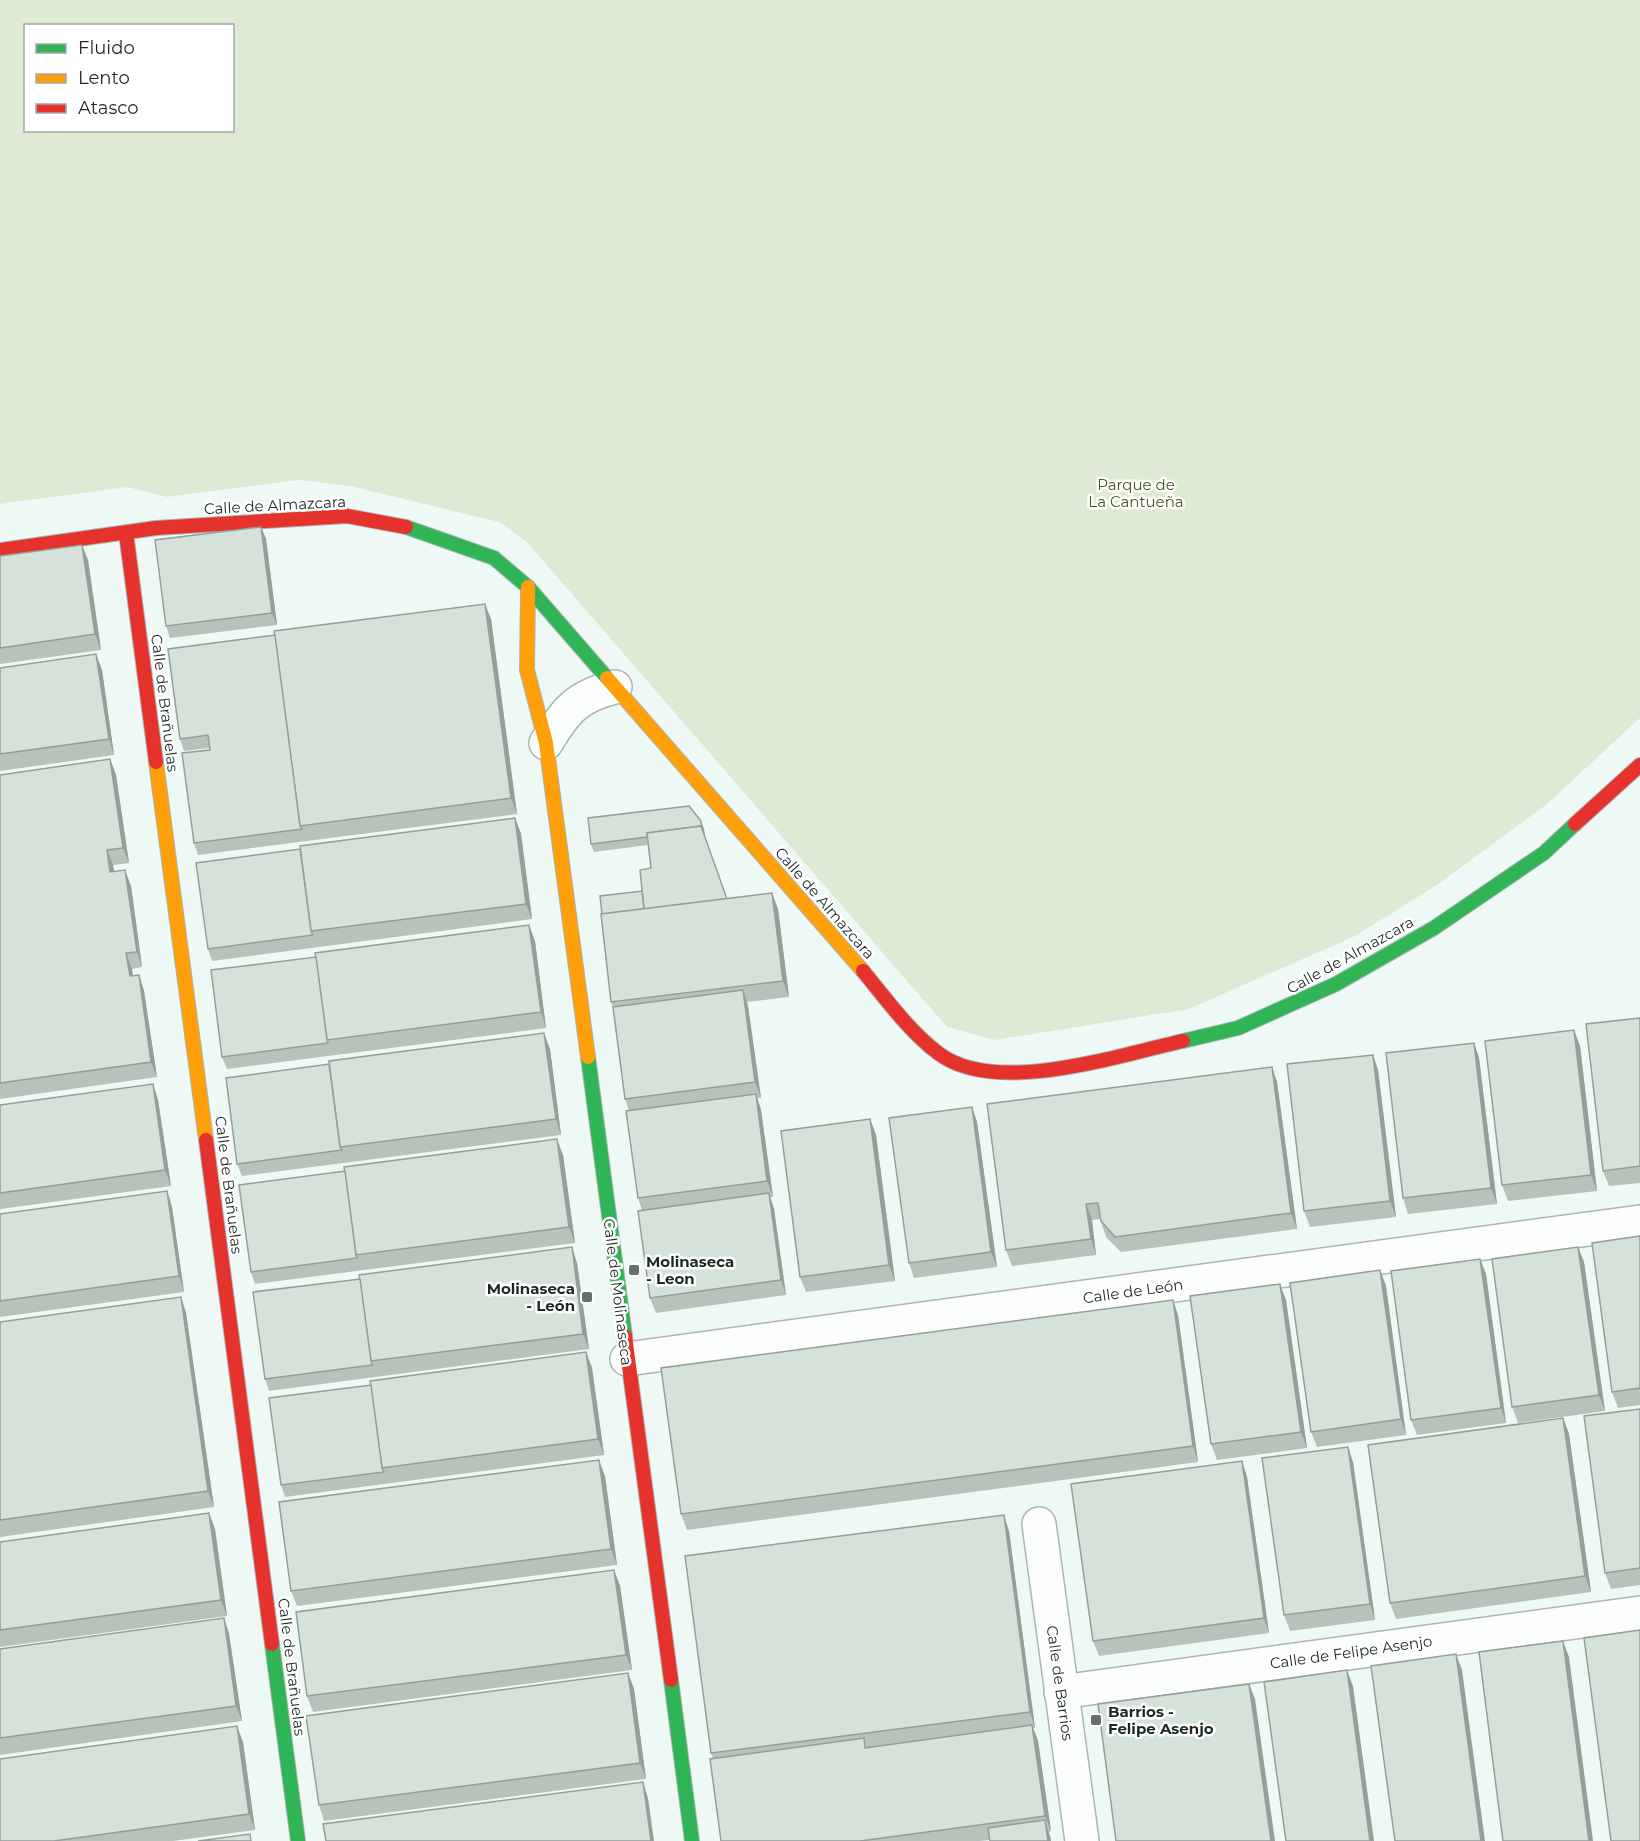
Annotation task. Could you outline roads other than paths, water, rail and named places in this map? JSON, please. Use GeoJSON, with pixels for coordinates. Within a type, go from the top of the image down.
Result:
{"type":"FeatureCollection","features":[{"type":"Feature","properties":{"kind":"street","name":"Calle de Almazcara"},"geometry":{"type":"LineString","coordinates":[[0,550],[156,528],[347,516],[405,527],[494,558],[528,587],[920,1037],[939,1054],[960,1065],[992,1071],[1051,1071],[1238,1028],[1289,1007],[1336,984],[1434,928],[1544,853],[1640,765]]}},
{"type":"Feature","properties":{"kind":"street","name":"Calle de Brañuelas"},"geometry":{"type":"LineString","coordinates":[[126,533],[298,1841]]}},
{"type":"Feature","properties":{"kind":"street","name":"Calle de Molinaseca"},"geometry":{"type":"LineString","coordinates":[[528,587],[527,670],[546,743],[692,1841]]}},
{"type":"Feature","properties":{"kind":"street"},"geometry":{"type":"LineString","coordinates":[[546,743],[574,704],[594,692],[615,687]]}},
{"type":"Feature","properties":{"kind":"street","name":"Calle de León"},"geometry":{"type":"LineString","coordinates":[[627,1359],[1640,1222]]}},
{"type":"Feature","properties":{"kind":"street","name":"Calle de Barrios"},"geometry":{"type":"LineString","coordinates":[[1039,1524],[1082,1841]]}},
{"type":"Feature","properties":{"kind":"street","name":"Calle de Felipe Asenjo"},"geometry":{"type":"LineString","coordinates":[[1061,1692],[1640,1613]]}},
{"type":"Feature","properties":{"kind":"place","name":"Molinaseca - Leon"},"geometry":{"type":"Point","coordinates":[634,1270]}},
{"type":"Feature","properties":{"kind":"place","name":"Molinaseca - León"},"geometry":{"type":"Point","coordinates":[587,1297]}},
{"type":"Feature","properties":{"kind":"place","name":"Barrios - Felipe Asenjo"},"geometry":{"type":"Point","coordinates":[1096,1720]}},
{"type":"Feature","properties":{"kind":"park label","name":"Parque de La Cantueña"},"geometry":{"type":"Point","coordinates":[1136,492]}}]}
